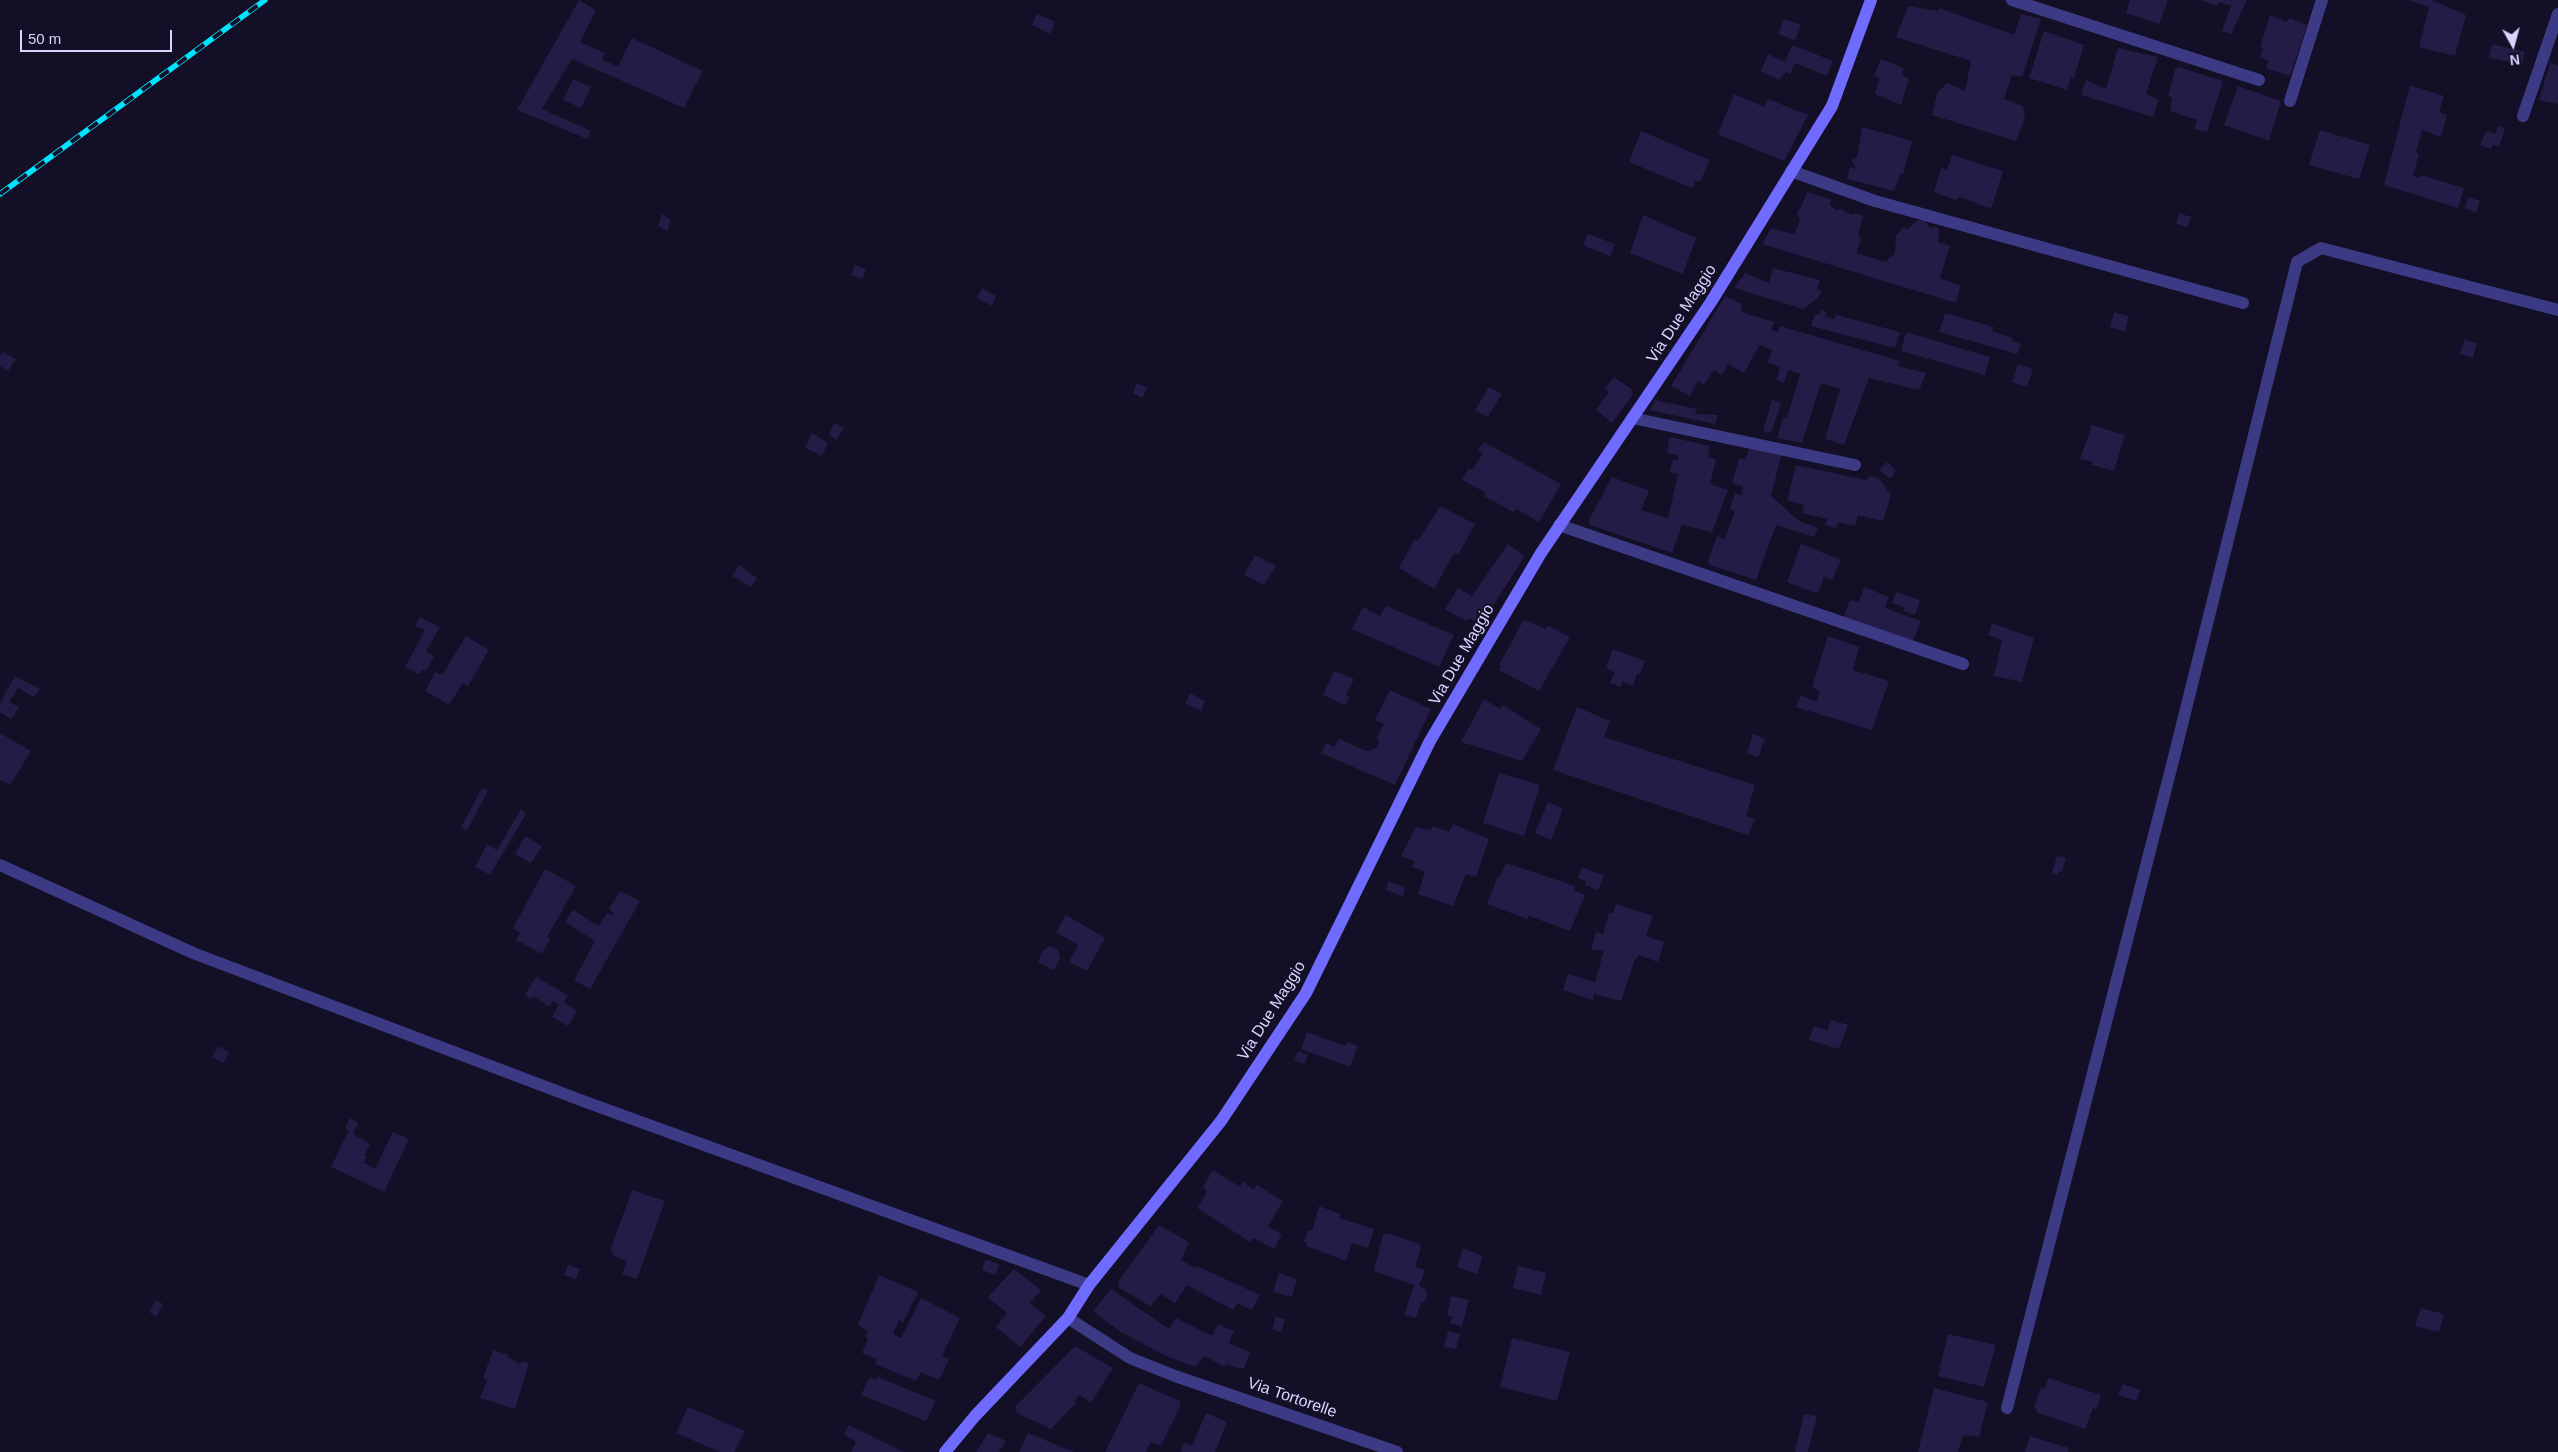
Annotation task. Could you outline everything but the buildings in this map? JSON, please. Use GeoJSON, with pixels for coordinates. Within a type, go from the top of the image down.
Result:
{"type":"FeatureCollection","features":[{"type":"Feature","properties":{"kind":"main road","name":"Via Due Maggio"},"geometry":{"type":"LineString","coordinates":[[945,1452],[975,1416],[1068,1318],[1089,1285],[1221,1121],[1306,993],[1430,741],[1559,525],[1711,302],[1832,106],[1871,0]]}},
{"type":"Feature","properties":{"kind":"street"},"geometry":{"type":"LineString","coordinates":[[2012,0],[2259,80]]}},
{"type":"Feature","properties":{"kind":"street"},"geometry":{"type":"LineString","coordinates":[[2290,101],[2322,0]]}},
{"type":"Feature","properties":{"kind":"street"},"geometry":{"type":"LineString","coordinates":[[2523,116],[2558,14]]}},
{"type":"Feature","properties":{"kind":"street"},"geometry":{"type":"LineString","coordinates":[[1791,172],[1884,203],[2242,303]]}},
{"type":"Feature","properties":{"kind":"street"},"geometry":{"type":"LineString","coordinates":[[2007,1408],[2176,747],[2297,262],[2321,248],[2558,310]]}},
{"type":"Feature","properties":{"kind":"street"},"geometry":{"type":"LineString","coordinates":[[1632,418],[1855,465]]}},
{"type":"Feature","properties":{"kind":"street"},"geometry":{"type":"LineString","coordinates":[[1559,525],[1963,664]]}},
{"type":"Feature","properties":{"kind":"street"},"geometry":{"type":"LineString","coordinates":[[0,865],[202,957],[583,1101],[1089,1285]]}},
{"type":"Feature","properties":{"kind":"street","name":"Via Tortorelle"},"geometry":{"type":"LineString","coordinates":[[1068,1318],[1130,1358],[1175,1376],[1397,1452]]}},
{"type":"Feature","properties":{"kind":"railway"},"geometry":{"type":"LineString","coordinates":[[0,194],[265,0]]}}]}
